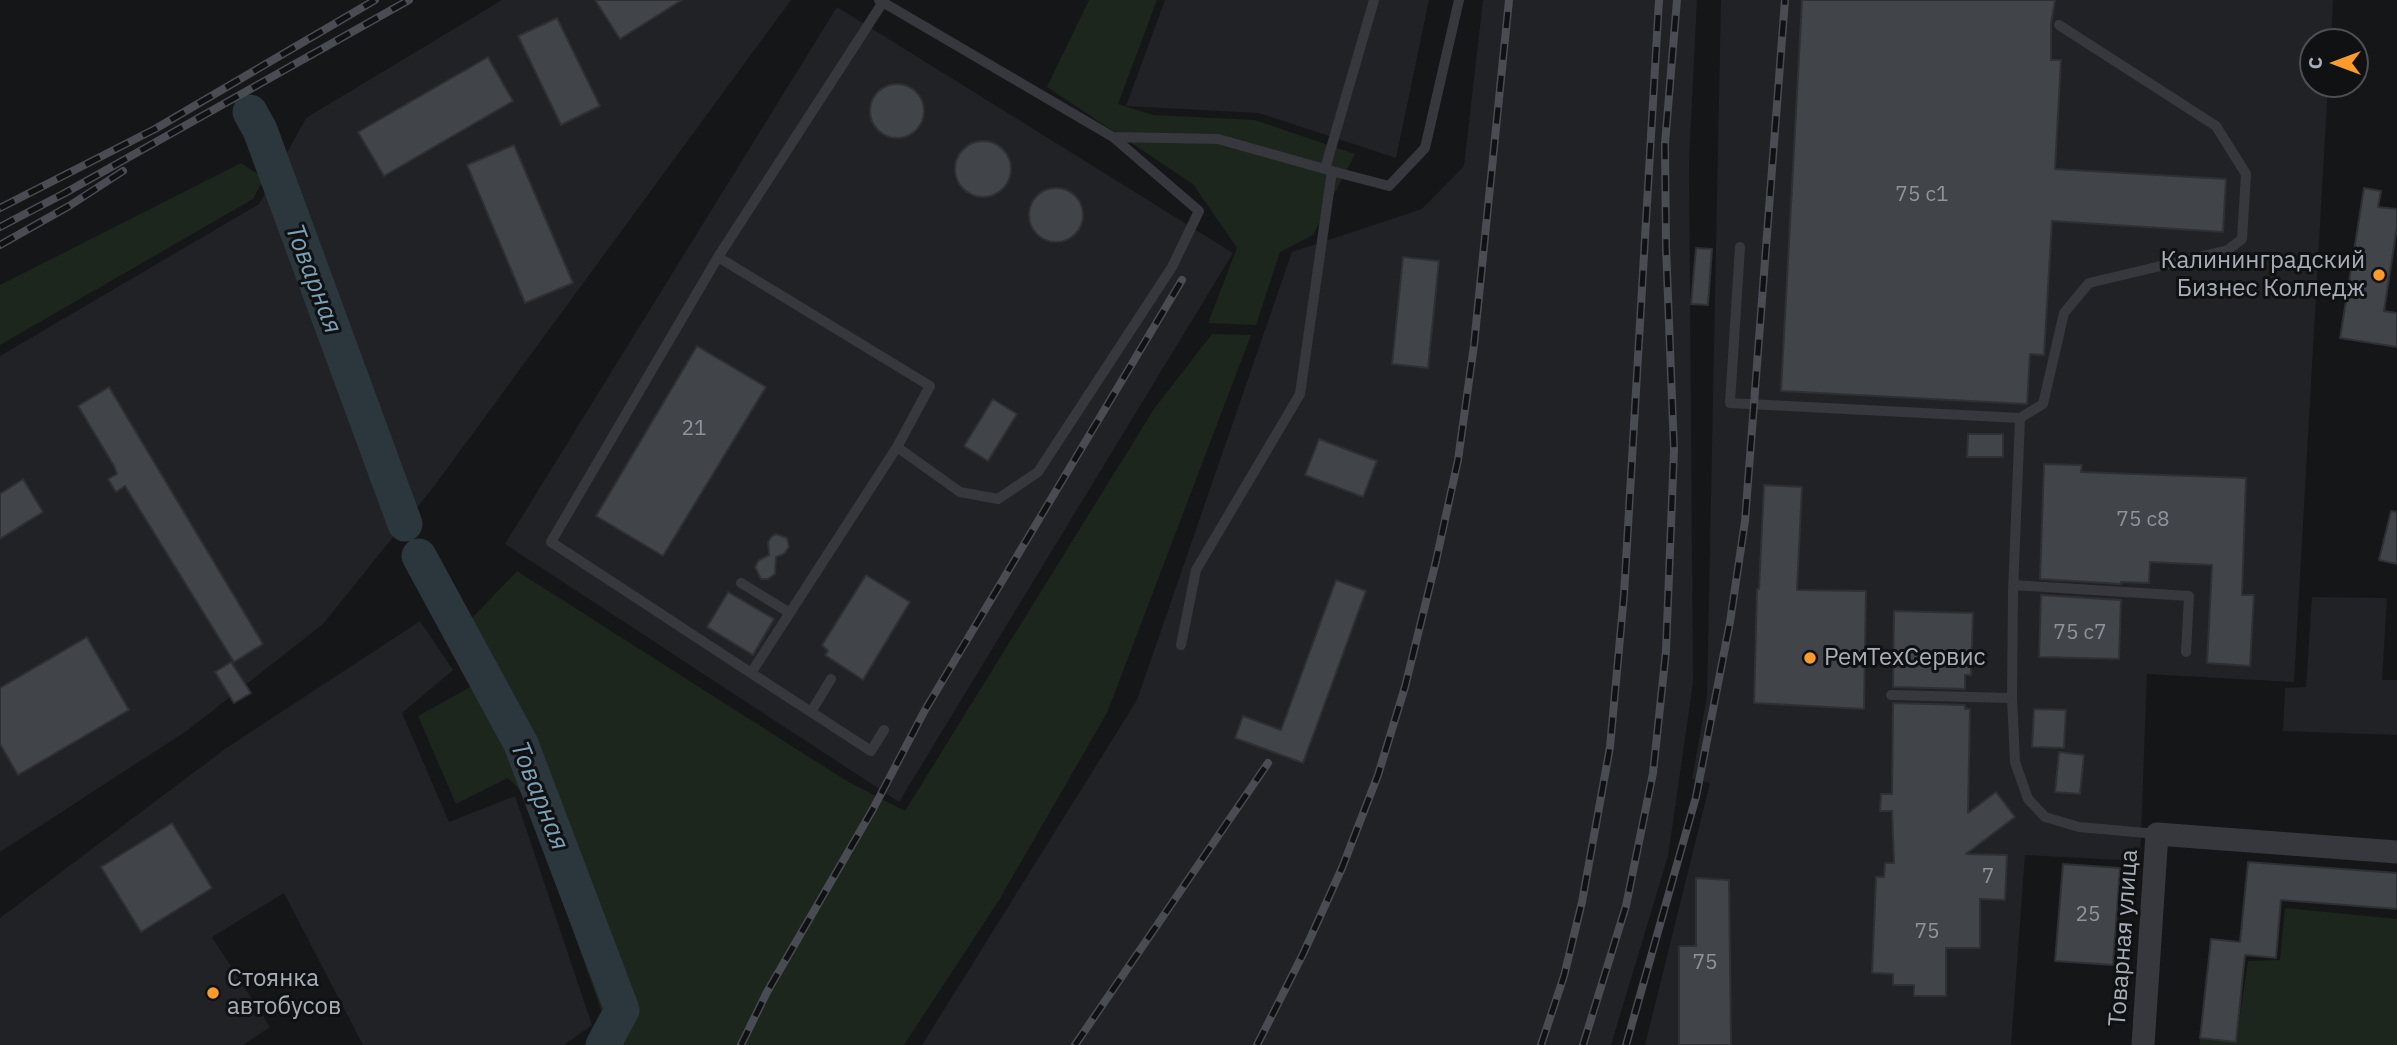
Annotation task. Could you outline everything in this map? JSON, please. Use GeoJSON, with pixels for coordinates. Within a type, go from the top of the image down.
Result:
{"type":"FeatureCollection","features":[{"type":"Feature","properties":{"kind":"street"},"geometry":{"type":"LineString","coordinates":[[2157,834],[2397,852]]}},
{"type":"Feature","properties":{"kind":"street","name":"Товарная улица"},"geometry":{"type":"LineString","coordinates":[[2143,1045],[2157,834]]}},
{"type":"Feature","properties":{"kind":"lane"},"geometry":{"type":"LineString","coordinates":[[1181,645],[1196,570],[1300,394],[1329,170],[1374,0]]}},
{"type":"Feature","properties":{"kind":"lane"},"geometry":{"type":"LineString","coordinates":[[1112,137],[1218,139],[1389,186],[1425,148],[1459,0]]}},
{"type":"Feature","properties":{"kind":"lane"},"geometry":{"type":"LineString","coordinates":[[884,730],[871,751],[551,542],[718,257],[881,1],[1112,137],[1199,211],[1172,267],[1038,472],[998,499],[960,492],[897,447]]}},
{"type":"Feature","properties":{"kind":"lane"},"geometry":{"type":"LineString","coordinates":[[1741,247],[1730,403],[2021,418],[2043,404],[2064,313],[2089,283],[2228,250],[2242,239],[2246,174],[2216,126],[2059,25]]}},
{"type":"Feature","properties":{"kind":"lane"},"geometry":{"type":"LineString","coordinates":[[718,257],[930,386],[897,447],[751,673]]}},
{"type":"Feature","properties":{"kind":"lane"},"geometry":{"type":"LineString","coordinates":[[2021,418],[2013,585],[2012,698],[2015,762],[2028,799],[2045,817],[2079,827],[2157,834]]}},
{"type":"Feature","properties":{"kind":"lane"},"geometry":{"type":"LineString","coordinates":[[741,583],[790,613]]}},
{"type":"Feature","properties":{"kind":"lane"},"geometry":{"type":"LineString","coordinates":[[2013,585],[2189,596],[2186,652]]}},
{"type":"Feature","properties":{"kind":"lane"},"geometry":{"type":"LineString","coordinates":[[811,712],[831,679]]}},
{"type":"Feature","properties":{"kind":"lane"},"geometry":{"type":"LineString","coordinates":[[1891,695],[2012,698]]}},
{"type":"Feature","properties":{"kind":"shaded area"},"geometry":{"type":"Polygon","coordinates":[[[502,0],[791,0],[435,485],[323,624],[188,730],[0,852],[0,356],[259,204],[306,118],[502,0]]]}},
{"type":"Feature","properties":{"kind":"shaded area"},"geometry":{"type":"Polygon","coordinates":[[[1089,0],[1157,0],[1118,104],[1153,115],[1255,120],[1355,154],[1313,235],[1280,252],[1256,325],[1208,323],[1237,248],[1193,184],[1047,87],[1089,0]]]}},
{"type":"Feature","properties":{"kind":"shaded area"},"geometry":{"type":"Polygon","coordinates":[[[1165,0],[1429,0],[1396,158],[1259,113],[1126,106],[1165,0]]]}},
{"type":"Feature","properties":{"kind":"shaded area"},"geometry":{"type":"Polygon","coordinates":[[[1483,0],[1697,0],[1689,161],[1693,683],[1668,856],[1611,1045],[922,1045],[1137,700],[1292,252],[1422,209],[1464,166],[1483,0]]]}},
{"type":"Feature","properties":{"kind":"shaded area"},"geometry":{"type":"Polygon","coordinates":[[[1721,0],[2333,0],[2332,28],[2299,28],[2299,98],[2327,98],[2294,682],[2147,674],[2140,861],[2025,855],[2011,1045],[1645,1045],[1710,783],[1692,779],[1707,696],[1721,0]]]}},
{"type":"Feature","properties":{"kind":"shaded area"},"geometry":{"type":"Polygon","coordinates":[[[837,7],[1233,253],[899,802],[505,544],[837,7]]]}},
{"type":"Feature","properties":{"kind":"shaded area"},"geometry":{"type":"Polygon","coordinates":[[[241,163],[264,178],[253,199],[0,345],[0,285],[241,163]]]}},
{"type":"Feature","properties":{"kind":"shaded area"},"geometry":{"type":"Polygon","coordinates":[[[1212,334],[1251,335],[1107,713],[999,900],[904,1045],[588,1045],[603,1016],[526,796],[508,778],[456,804],[418,716],[472,686],[449,642],[517,571],[845,780],[905,811],[1154,409],[1212,334]]]}},
{"type":"Feature","properties":{"kind":"shaded area"},"geometry":{"type":"Polygon","coordinates":[[[2312,597],[2387,598],[2382,680],[2397,680],[2397,735],[2283,731],[2285,688],[2306,687],[2312,597]]]}},
{"type":"Feature","properties":{"kind":"shaded area"},"geometry":{"type":"Polygon","coordinates":[[[420,621],[453,670],[402,713],[449,822],[515,796],[592,1025],[564,1045],[363,1045],[284,893],[212,937],[270,1027],[243,1045],[0,1045],[0,918],[225,749],[420,621]]]}},
{"type":"Feature","properties":{"kind":"shaded area"},"geometry":{"type":"Polygon","coordinates":[[[2285,908],[2397,919],[2397,1045],[2200,1045],[2200,1039],[2236,1042],[2248,961],[2280,960],[2285,908]]]}},
{"type":"Feature","properties":{"kind":"building"},"geometry":{"type":"Polygon","coordinates":[[[595,0],[682,0],[620,39],[595,0]]]}},
{"type":"Feature","properties":{"kind":"building"},"geometry":{"type":"Polygon","coordinates":[[[1802,0],[2055,0],[2051,24],[2051,60],[2061,60],[2055,169],[2226,179],[2223,232],[2052,221],[2044,355],[2030,354],[2027,404],[1781,391],[1802,0]]]}},
{"type":"Feature","properties":{"kind":"building"},"geometry":{"type":"Polygon","coordinates":[[[557,18],[600,106],[561,125],[518,36],[557,18]]]}},
{"type":"Feature","properties":{"kind":"building"},"geometry":{"type":"Polygon","coordinates":[[[488,57],[513,101],[384,176],[358,132],[488,57]]]}},
{"type":"Feature","properties":{"kind":"building"},"geometry":{"type":"Polygon","coordinates":[[[897,84],[916,92],[924,111],[916,130],[897,138],[878,130],[870,111],[878,92],[897,84]]]}},
{"type":"Feature","properties":{"kind":"building"},"geometry":{"type":"Polygon","coordinates":[[[983,141],[994,143],[1003,149],[1009,158],[1009,180],[1003,189],[994,195],[983,197],[972,195],[963,189],[957,180],[955,169],[957,158],[963,149],[972,143],[983,141]]]}},
{"type":"Feature","properties":{"kind":"building"},"geometry":{"type":"Polygon","coordinates":[[[514,145],[573,283],[525,303],[467,165],[514,145]]]}},
{"type":"Feature","properties":{"kind":"building"},"geometry":{"type":"Polygon","coordinates":[[[1056,188],[1075,196],[1083,215],[1075,234],[1056,242],[1037,234],[1029,215],[1037,196],[1056,188]]]}},
{"type":"Feature","properties":{"kind":"building"},"geometry":{"type":"Polygon","coordinates":[[[2364,188],[2381,191],[2378,207],[2397,209],[2397,227],[2384,311],[2397,313],[2397,347],[2340,338],[2364,188]]]}},
{"type":"Feature","properties":{"kind":"building"},"geometry":{"type":"Polygon","coordinates":[[[1696,248],[1712,249],[1708,305],[1691,304],[1696,248]]]}},
{"type":"Feature","properties":{"kind":"building"},"geometry":{"type":"Polygon","coordinates":[[[1403,257],[1439,261],[1428,368],[1392,364],[1403,257]]]}},
{"type":"Feature","properties":{"kind":"building"},"geometry":{"type":"Polygon","coordinates":[[[697,346],[766,387],[663,556],[596,516],[697,346]]]}},
{"type":"Feature","properties":{"kind":"building"},"geometry":{"type":"Polygon","coordinates":[[[109,387],[263,644],[234,662],[125,486],[116,492],[108,479],[117,474],[114,466],[78,406],[109,387]]]}},
{"type":"Feature","properties":{"kind":"building"},"geometry":{"type":"Polygon","coordinates":[[[993,399],[1017,414],[988,461],[964,446],[993,399]]]}},
{"type":"Feature","properties":{"kind":"building"},"geometry":{"type":"Polygon","coordinates":[[[1968,434],[2003,434],[2003,457],[1967,457],[1968,434]]]}},
{"type":"Feature","properties":{"kind":"building"},"geometry":{"type":"Polygon","coordinates":[[[1319,439],[1377,461],[1363,497],[1305,475],[1319,439]]]}},
{"type":"Feature","properties":{"kind":"building"},"geometry":{"type":"Polygon","coordinates":[[[2044,464],[2082,465],[2081,472],[2246,478],[2242,595],[2254,595],[2250,666],[2207,663],[2212,565],[2150,562],[2149,583],[2040,579],[2044,464]]]}},
{"type":"Feature","properties":{"kind":"building"},"geometry":{"type":"Polygon","coordinates":[[[23,479],[43,512],[0,539],[0,494],[23,479]]]}},
{"type":"Feature","properties":{"kind":"building","name":"РемТехСервис"},"geometry":{"type":"Polygon","coordinates":[[[1764,485],[1802,487],[1797,590],[1866,591],[1864,709],[1754,703],[1757,589],[1764,485]]]}},
{"type":"Feature","properties":{"kind":"building"},"geometry":{"type":"Polygon","coordinates":[[[2391,511],[2397,512],[2397,564],[2379,560],[2391,511]]]}},
{"type":"Feature","properties":{"kind":"building"},"geometry":{"type":"Polygon","coordinates":[[[776,534],[787,538],[789,547],[784,554],[776,557],[775,574],[768,579],[761,579],[755,567],[759,560],[769,555],[768,542],[776,534]]]}},
{"type":"Feature","properties":{"kind":"building"},"geometry":{"type":"Polygon","coordinates":[[[866,575],[910,602],[863,680],[825,655],[828,651],[822,645],[866,575]]]}},
{"type":"Feature","properties":{"kind":"building"},"geometry":{"type":"Polygon","coordinates":[[[1336,580],[1366,591],[1303,763],[1235,738],[1243,716],[1281,730],[1336,580]]]}},
{"type":"Feature","properties":{"kind":"building"},"geometry":{"type":"Polygon","coordinates":[[[728,592],[774,619],[753,655],[707,627],[728,592]]]}},
{"type":"Feature","properties":{"kind":"building"},"geometry":{"type":"Polygon","coordinates":[[[2041,595],[2121,600],[2119,659],[2039,657],[2041,595]]]}},
{"type":"Feature","properties":{"kind":"building"},"geometry":{"type":"Polygon","coordinates":[[[1894,611],[1973,613],[1971,675],[1965,675],[1965,689],[1893,687],[1894,611]]]}},
{"type":"Feature","properties":{"kind":"building"},"geometry":{"type":"Polygon","coordinates":[[[87,637],[129,710],[18,775],[0,744],[0,688],[87,637]]]}},
{"type":"Feature","properties":{"kind":"building"},"geometry":{"type":"Polygon","coordinates":[[[231,662],[251,693],[234,703],[215,672],[231,662]]]}},
{"type":"Feature","properties":{"kind":"building"},"geometry":{"type":"Polygon","coordinates":[[[1893,703],[1965,705],[1965,709],[1970,709],[1968,813],[1996,792],[2015,817],[1966,854],[2007,855],[2005,900],[1980,899],[1980,948],[1946,948],[1946,996],[1914,996],[1914,985],[1893,985],[1893,974],[1872,973],[1876,877],[1884,877],[1885,863],[1894,863],[1892,811],[1880,811],[1881,794],[1892,794],[1893,703]]]}},
{"type":"Feature","properties":{"kind":"building"},"geometry":{"type":"Polygon","coordinates":[[[2034,709],[2066,710],[2064,748],[2032,747],[2034,709]]]}},
{"type":"Feature","properties":{"kind":"building"},"geometry":{"type":"Polygon","coordinates":[[[2059,752],[2084,755],[2080,794],[2055,792],[2059,752]]]}},
{"type":"Feature","properties":{"kind":"building"},"geometry":{"type":"Polygon","coordinates":[[[172,823],[212,888],[141,932],[101,867],[172,823]]]}},
{"type":"Feature","properties":{"kind":"building"},"geometry":{"type":"Polygon","coordinates":[[[2248,862],[2397,873],[2397,909],[2281,900],[2276,958],[2245,955],[2236,1042],[2200,1038],[2211,939],[2240,942],[2248,862]]]}},
{"type":"Feature","properties":{"kind":"building"},"geometry":{"type":"Polygon","coordinates":[[[2063,864],[2120,868],[2113,965],[2055,961],[2063,864]]]}},
{"type":"Feature","properties":{"kind":"building"},"geometry":{"type":"Polygon","coordinates":[[[1696,878],[1729,880],[1731,1045],[1679,1045],[1679,946],[1696,946],[1696,878]]]}},
{"type":"Feature","properties":{"kind":"waterway","name":"Товарная"},"geometry":{"type":"LineString","coordinates":[[250,112],[260,130],[405,524]]}},
{"type":"Feature","properties":{"kind":"waterway","name":"Товарная"},"geometry":{"type":"LineString","coordinates":[[419,556],[521,744],[622,1010],[603,1045]]}},
{"type":"Feature","properties":{"kind":"railway"},"geometry":{"type":"LineString","coordinates":[[0,208],[155,129],[375,0]]}},
{"type":"Feature","properties":{"kind":"railway"},"geometry":{"type":"LineString","coordinates":[[0,227],[409,0]]}},
{"type":"Feature","properties":{"kind":"railway"},"geometry":{"type":"LineString","coordinates":[[1257,1045],[1342,868],[1378,775],[1405,687],[1436,561],[1458,460],[1474,345],[1509,0]]}},
{"type":"Feature","properties":{"kind":"railway"},"geometry":{"type":"LineString","coordinates":[[1541,1045],[1564,976],[1582,902],[1610,747],[1624,595],[1659,0]]}},
{"type":"Feature","properties":{"kind":"railway"},"geometry":{"type":"LineString","coordinates":[[1583,1045],[1626,906],[1653,773],[1666,651],[1674,450],[1665,144],[1677,0]]}},
{"type":"Feature","properties":{"kind":"railway"},"geometry":{"type":"LineString","coordinates":[[1626,1045],[1696,797],[1730,622],[1745,521],[1785,0]]}},
{"type":"Feature","properties":{"kind":"railway"},"geometry":{"type":"LineString","coordinates":[[0,245],[69,206],[123,171]]}},
{"type":"Feature","properties":{"kind":"railway"},"geometry":{"type":"LineString","coordinates":[[741,1045],[767,992],[873,809],[925,710],[1182,280]]}},
{"type":"Feature","properties":{"kind":"railway"},"geometry":{"type":"LineString","coordinates":[[1075,1045],[1268,763]]}},
{"type":"Feature","properties":{"kind":"place","name":"Калининградский Бизнес Колледж"},"geometry":{"type":"Point","coordinates":[2379,275]}},
{"type":"Feature","properties":{"kind":"place","name":"РемТехСервис"},"geometry":{"type":"Point","coordinates":[1810,658]}},
{"type":"Feature","properties":{"kind":"place","name":"Стоянка автобусов"},"geometry":{"type":"Point","coordinates":[213,993]}}]}
